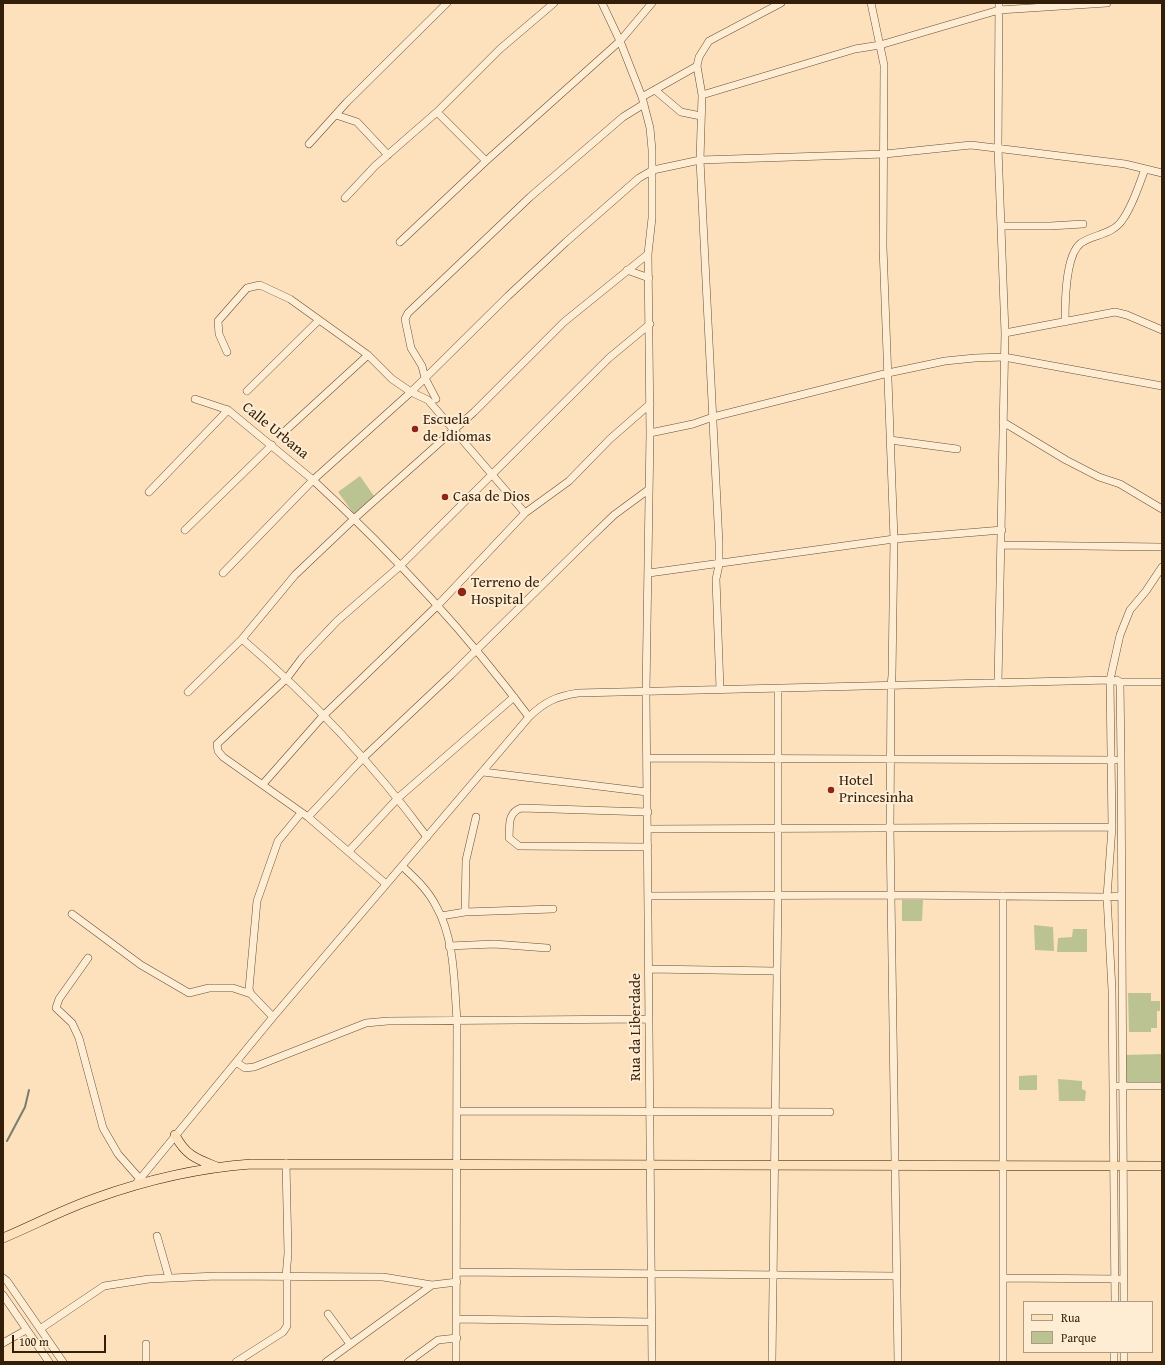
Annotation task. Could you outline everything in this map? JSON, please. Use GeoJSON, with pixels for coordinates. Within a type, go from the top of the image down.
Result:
{"type":"FeatureCollection","features":[{"type":"Feature","properties":{"kind":"main road"},"geometry":{"type":"LineString","coordinates":[[175,1136],[188,1154],[218,1167]]}},
{"type":"Feature","properties":{"kind":"main road"},"geometry":{"type":"LineString","coordinates":[[3,1238],[95,1198],[137,1182],[218,1167],[286,1163],[639,1166],[650,1164],[774,1167],[896,1165],[1003,1167],[1162,1166]]}},
{"type":"Feature","properties":{"kind":"street"},"geometry":{"type":"LineString","coordinates":[[309,144],[447,3]]}},
{"type":"Feature","properties":{"kind":"street"},"geometry":{"type":"LineString","coordinates":[[345,198],[388,155],[437,112],[500,49],[554,3]]}},
{"type":"Feature","properties":{"kind":"street","name":"Rua da Liberdade"},"geometry":{"type":"LineString","coordinates":[[602,3],[620,41],[643,101],[650,135],[653,170],[652,218],[648,254],[650,324],[650,433],[646,692],[652,1362]]}},
{"type":"Feature","properties":{"kind":"street"},"geometry":{"type":"LineString","coordinates":[[400,242],[486,161],[620,41],[652,3]]}},
{"type":"Feature","properties":{"kind":"street"},"geometry":{"type":"LineString","coordinates":[[720,689],[713,416],[700,160],[702,95],[697,66],[699,57],[709,41],[781,3]]}},
{"type":"Feature","properties":{"kind":"street"},"geometry":{"type":"LineString","coordinates":[[871,3],[884,65],[885,154],[883,247],[894,539],[890,828],[898,1362]]}},
{"type":"Feature","properties":{"kind":"street"},"geometry":{"type":"LineString","coordinates":[[702,95],[855,49],[880,45],[999,7],[1107,3]]}},
{"type":"Feature","properties":{"kind":"street"},"geometry":{"type":"LineString","coordinates":[[998,683],[1002,545],[1005,333],[998,148],[999,7]]}},
{"type":"Feature","properties":{"kind":"street"},"geometry":{"type":"LineString","coordinates":[[436,399],[425,378],[422,366],[411,348],[405,319],[408,313],[530,197],[623,117],[655,90],[697,66]]}},
{"type":"Feature","properties":{"kind":"street"},"geometry":{"type":"LineString","coordinates":[[655,90],[681,112],[701,116]]}},
{"type":"Feature","properties":{"kind":"street"},"geometry":{"type":"LineString","coordinates":[[437,112],[486,161]]}},
{"type":"Feature","properties":{"kind":"street"},"geometry":{"type":"LineString","coordinates":[[336,115],[357,122],[388,155]]}},
{"type":"Feature","properties":{"kind":"street"},"geometry":{"type":"LineString","coordinates":[[223,573],[313,480],[411,392],[508,296],[566,242],[639,178],[653,170],[700,160],[885,154],[971,145],[1125,164],[1162,173]]}},
{"type":"Feature","properties":{"kind":"street"},"geometry":{"type":"LineString","coordinates":[[1065,322],[1065,299],[1068,269],[1075,253],[1081,244],[1106,234],[1123,220],[1145,169]]}},
{"type":"Feature","properties":{"kind":"street"},"geometry":{"type":"LineString","coordinates":[[1002,226],[1083,224]]}},
{"type":"Feature","properties":{"kind":"street"},"geometry":{"type":"LineString","coordinates":[[188,692],[242,639],[295,575],[355,518],[506,381],[564,322],[648,254]]}},
{"type":"Feature","properties":{"kind":"street"},"geometry":{"type":"LineString","coordinates":[[628,270],[649,278]]}},
{"type":"Feature","properties":{"kind":"street"},"geometry":{"type":"LineString","coordinates":[[227,352],[219,334],[218,321],[247,288],[260,285],[290,299],[368,355],[392,379],[411,392],[428,400],[525,513]]}},
{"type":"Feature","properties":{"kind":"street"},"geometry":{"type":"LineString","coordinates":[[1005,333],[1115,312],[1127,315],[1162,330]]}},
{"type":"Feature","properties":{"kind":"street"},"geometry":{"type":"LineString","coordinates":[[247,391],[320,320]]}},
{"type":"Feature","properties":{"kind":"street"},"geometry":{"type":"LineString","coordinates":[[386,884],[304,815],[263,784],[222,757],[218,751],[217,744],[287,678],[302,658],[337,621],[400,566],[609,358],[650,324]]}},
{"type":"Feature","properties":{"kind":"street"},"geometry":{"type":"LineString","coordinates":[[285,432],[368,355]]}},
{"type":"Feature","properties":{"kind":"street"},"geometry":{"type":"LineString","coordinates":[[650,433],[693,424],[713,416],[888,373],[945,361],[1004,356],[1162,386]]}},
{"type":"Feature","properties":{"kind":"street","name":"Calle Urbana"},"geometry":{"type":"LineString","coordinates":[[195,399],[228,410],[272,445],[355,518],[477,649],[529,717]]}},
{"type":"Feature","properties":{"kind":"street"},"geometry":{"type":"LineString","coordinates":[[263,784],[323,716],[438,606],[525,513],[569,481],[610,439],[650,404]]}},
{"type":"Feature","properties":{"kind":"street"},"geometry":{"type":"LineString","coordinates":[[148,492],[228,410]]}},
{"type":"Feature","properties":{"kind":"street"},"geometry":{"type":"LineString","coordinates":[[1003,422],[1066,460],[1099,477],[1120,484],[1162,508]]}},
{"type":"Feature","properties":{"kind":"street"},"geometry":{"type":"LineString","coordinates":[[890,440],[957,449]]}},
{"type":"Feature","properties":{"kind":"street"},"geometry":{"type":"LineString","coordinates":[[185,530],[272,445]]}},
{"type":"Feature","properties":{"kind":"street"},"geometry":{"type":"LineString","coordinates":[[272,1018],[251,994],[249,989],[257,901],[278,841],[609,521],[648,490]]}},
{"type":"Feature","properties":{"kind":"street"},"geometry":{"type":"LineString","coordinates":[[649,573],[718,565],[894,539],[1002,530]]}},
{"type":"Feature","properties":{"kind":"street"},"geometry":{"type":"LineString","coordinates":[[1002,545],[1162,547]]}},
{"type":"Feature","properties":{"kind":"street"},"geometry":{"type":"LineString","coordinates":[[1115,1301],[1112,990],[1107,897],[1112,827],[1111,678],[1120,635],[1130,610],[1146,591],[1162,567]]}},
{"type":"Feature","properties":{"kind":"street"},"geometry":{"type":"LineString","coordinates":[[242,639],[287,678],[364,757],[398,798],[427,837]]}},
{"type":"Feature","properties":{"kind":"street"},"geometry":{"type":"LineString","coordinates":[[88,958],[59,999],[56,1008],[72,1023],[79,1038],[103,1128],[137,1182],[272,1018],[386,884],[529,717],[546,702],[562,695],[578,693],[998,683],[1111,678],[1120,682],[1162,682]]}},
{"type":"Feature","properties":{"kind":"street"},"geometry":{"type":"LineString","coordinates":[[1120,682],[1124,1301]]}},
{"type":"Feature","properties":{"kind":"street"},"geometry":{"type":"LineString","coordinates":[[772,1362],[774,1112],[778,895],[778,689]]}},
{"type":"Feature","properties":{"kind":"street"},"geometry":{"type":"LineString","coordinates":[[349,852],[398,798],[514,697]]}},
{"type":"Feature","properties":{"kind":"street"},"geometry":{"type":"LineString","coordinates":[[647,758],[1121,760]]}},
{"type":"Feature","properties":{"kind":"street"},"geometry":{"type":"LineString","coordinates":[[483,772],[647,792]]}},
{"type":"Feature","properties":{"kind":"street"},"geometry":{"type":"LineString","coordinates":[[648,812],[520,808],[514,810],[510,815],[509,838],[520,846],[648,847]]}},
{"type":"Feature","properties":{"kind":"street"},"geometry":{"type":"LineString","coordinates":[[465,912],[466,860],[476,817]]}},
{"type":"Feature","properties":{"kind":"street"},"geometry":{"type":"LineString","coordinates":[[648,829],[1112,827]]}},
{"type":"Feature","properties":{"kind":"street"},"geometry":{"type":"LineString","coordinates":[[402,866],[423,886],[436,906],[441,916],[449,946],[457,1020],[456,1111],[458,1165],[456,1362]]}},
{"type":"Feature","properties":{"kind":"street"},"geometry":{"type":"LineString","coordinates":[[648,896],[1122,896]]}},
{"type":"Feature","properties":{"kind":"street"},"geometry":{"type":"LineString","coordinates":[[1003,896],[1003,1362]]}},
{"type":"Feature","properties":{"kind":"street"},"geometry":{"type":"LineString","coordinates":[[441,916],[465,912],[553,909]]}},
{"type":"Feature","properties":{"kind":"street"},"geometry":{"type":"LineString","coordinates":[[72,914],[141,965],[189,993],[209,988],[232,988],[251,994]]}},
{"type":"Feature","properties":{"kind":"street"},"geometry":{"type":"LineString","coordinates":[[449,946],[494,944],[547,948]]}},
{"type":"Feature","properties":{"kind":"street"},"geometry":{"type":"LineString","coordinates":[[649,969],[776,971]]}},
{"type":"Feature","properties":{"kind":"street"},"geometry":{"type":"LineString","coordinates":[[236,1062],[245,1068],[254,1067],[366,1023],[388,1021],[457,1020],[649,1019]]}},
{"type":"Feature","properties":{"kind":"street"},"geometry":{"type":"LineString","coordinates":[[1112,1086],[1162,1086]]}},
{"type":"Feature","properties":{"kind":"street"},"geometry":{"type":"LineString","coordinates":[[456,1111],[830,1112]]}},
{"type":"Feature","properties":{"kind":"street"},"geometry":{"type":"LineString","coordinates":[[236,1362],[283,1332],[287,1326],[286,1278],[288,1253],[286,1163]]}},
{"type":"Feature","properties":{"kind":"street"},"geometry":{"type":"LineString","coordinates":[[157,1236],[169,1278]]}},
{"type":"Feature","properties":{"kind":"street"},"geometry":{"type":"LineString","coordinates":[[457,1272],[896,1276]]}},
{"type":"Feature","properties":{"kind":"street"},"geometry":{"type":"LineString","coordinates":[[40,1329],[104,1286],[123,1282],[217,1276],[286,1278],[383,1277],[432,1285],[457,1282]]}},
{"type":"Feature","properties":{"kind":"street"},"geometry":{"type":"LineString","coordinates":[[3,1278],[7,1281],[63,1362]]}},
{"type":"Feature","properties":{"kind":"street"},"geometry":{"type":"LineString","coordinates":[[1004,1278],[1124,1280]]}},
{"type":"Feature","properties":{"kind":"street"},"geometry":{"type":"LineString","coordinates":[[328,1361],[432,1285]]}},
{"type":"Feature","properties":{"kind":"street"},"geometry":{"type":"LineString","coordinates":[[3,1295],[49,1362]]}},
{"type":"Feature","properties":{"kind":"street"},"geometry":{"type":"LineString","coordinates":[[328,1314],[350,1344]]}},
{"type":"Feature","properties":{"kind":"street"},"geometry":{"type":"LineString","coordinates":[[457,1319],[652,1322]]}},
{"type":"Feature","properties":{"kind":"street"},"geometry":{"type":"LineString","coordinates":[[3,1344],[26,1330]]}},
{"type":"Feature","properties":{"kind":"street"},"geometry":{"type":"LineString","coordinates":[[408,1362],[438,1340],[457,1338]]}},
{"type":"Feature","properties":{"kind":"street"},"geometry":{"type":"LineString","coordinates":[[146,1344],[146,1362]]}},
{"type":"Feature","properties":{"kind":"green space"},"geometry":{"type":"Polygon","coordinates":[[[360,476],[374,496],[354,514],[338,492],[360,476]]]}},
{"type":"Feature","properties":{"kind":"green space"},"geometry":{"type":"Polygon","coordinates":[[[902,900],[923,900],[922,921],[902,921],[902,900]]]}},
{"type":"Feature","properties":{"kind":"green space"},"geometry":{"type":"Polygon","coordinates":[[[1034,925],[1053,927],[1054,951],[1035,950],[1034,925]]]}},
{"type":"Feature","properties":{"kind":"green space"},"geometry":{"type":"Polygon","coordinates":[[[1073,929],[1087,929],[1087,952],[1057,952],[1058,938],[1072,937],[1073,929]]]}},
{"type":"Feature","properties":{"kind":"green space"},"geometry":{"type":"Polygon","coordinates":[[[1128,993],[1151,993],[1151,1001],[1160,1001],[1160,1011],[1157,1011],[1157,1028],[1151,1028],[1151,1032],[1129,1032],[1128,993]]]}},
{"type":"Feature","properties":{"kind":"green space"},"geometry":{"type":"Polygon","coordinates":[[[1162,1054],[1162,1084],[1124,1085],[1123,1055],[1162,1054]]]}},
{"type":"Feature","properties":{"kind":"green space"},"geometry":{"type":"Polygon","coordinates":[[[1037,1075],[1037,1090],[1019,1090],[1019,1076],[1037,1075]]]}},
{"type":"Feature","properties":{"kind":"green space"},"geometry":{"type":"Polygon","coordinates":[[[1058,1079],[1082,1081],[1082,1089],[1086,1091],[1085,1101],[1059,1101],[1058,1079]]]}},
{"type":"Feature","properties":{"kind":"waterway"},"geometry":{"type":"LineString","coordinates":[[7,1141],[25,1107],[29,1090]]}},
{"type":"Feature","properties":{"kind":"place","name":"Escuela de Idiomas"},"geometry":{"type":"Point","coordinates":[415,429]}},
{"type":"Feature","properties":{"kind":"place","name":"Casa de Dios"},"geometry":{"type":"Point","coordinates":[445,497]}},
{"type":"Feature","properties":{"kind":"place","name":"Terreno de Hospital"},"geometry":{"type":"Point","coordinates":[462,592]}},
{"type":"Feature","properties":{"kind":"place","name":"Hotel Princesinha"},"geometry":{"type":"Point","coordinates":[831,790]}}]}
